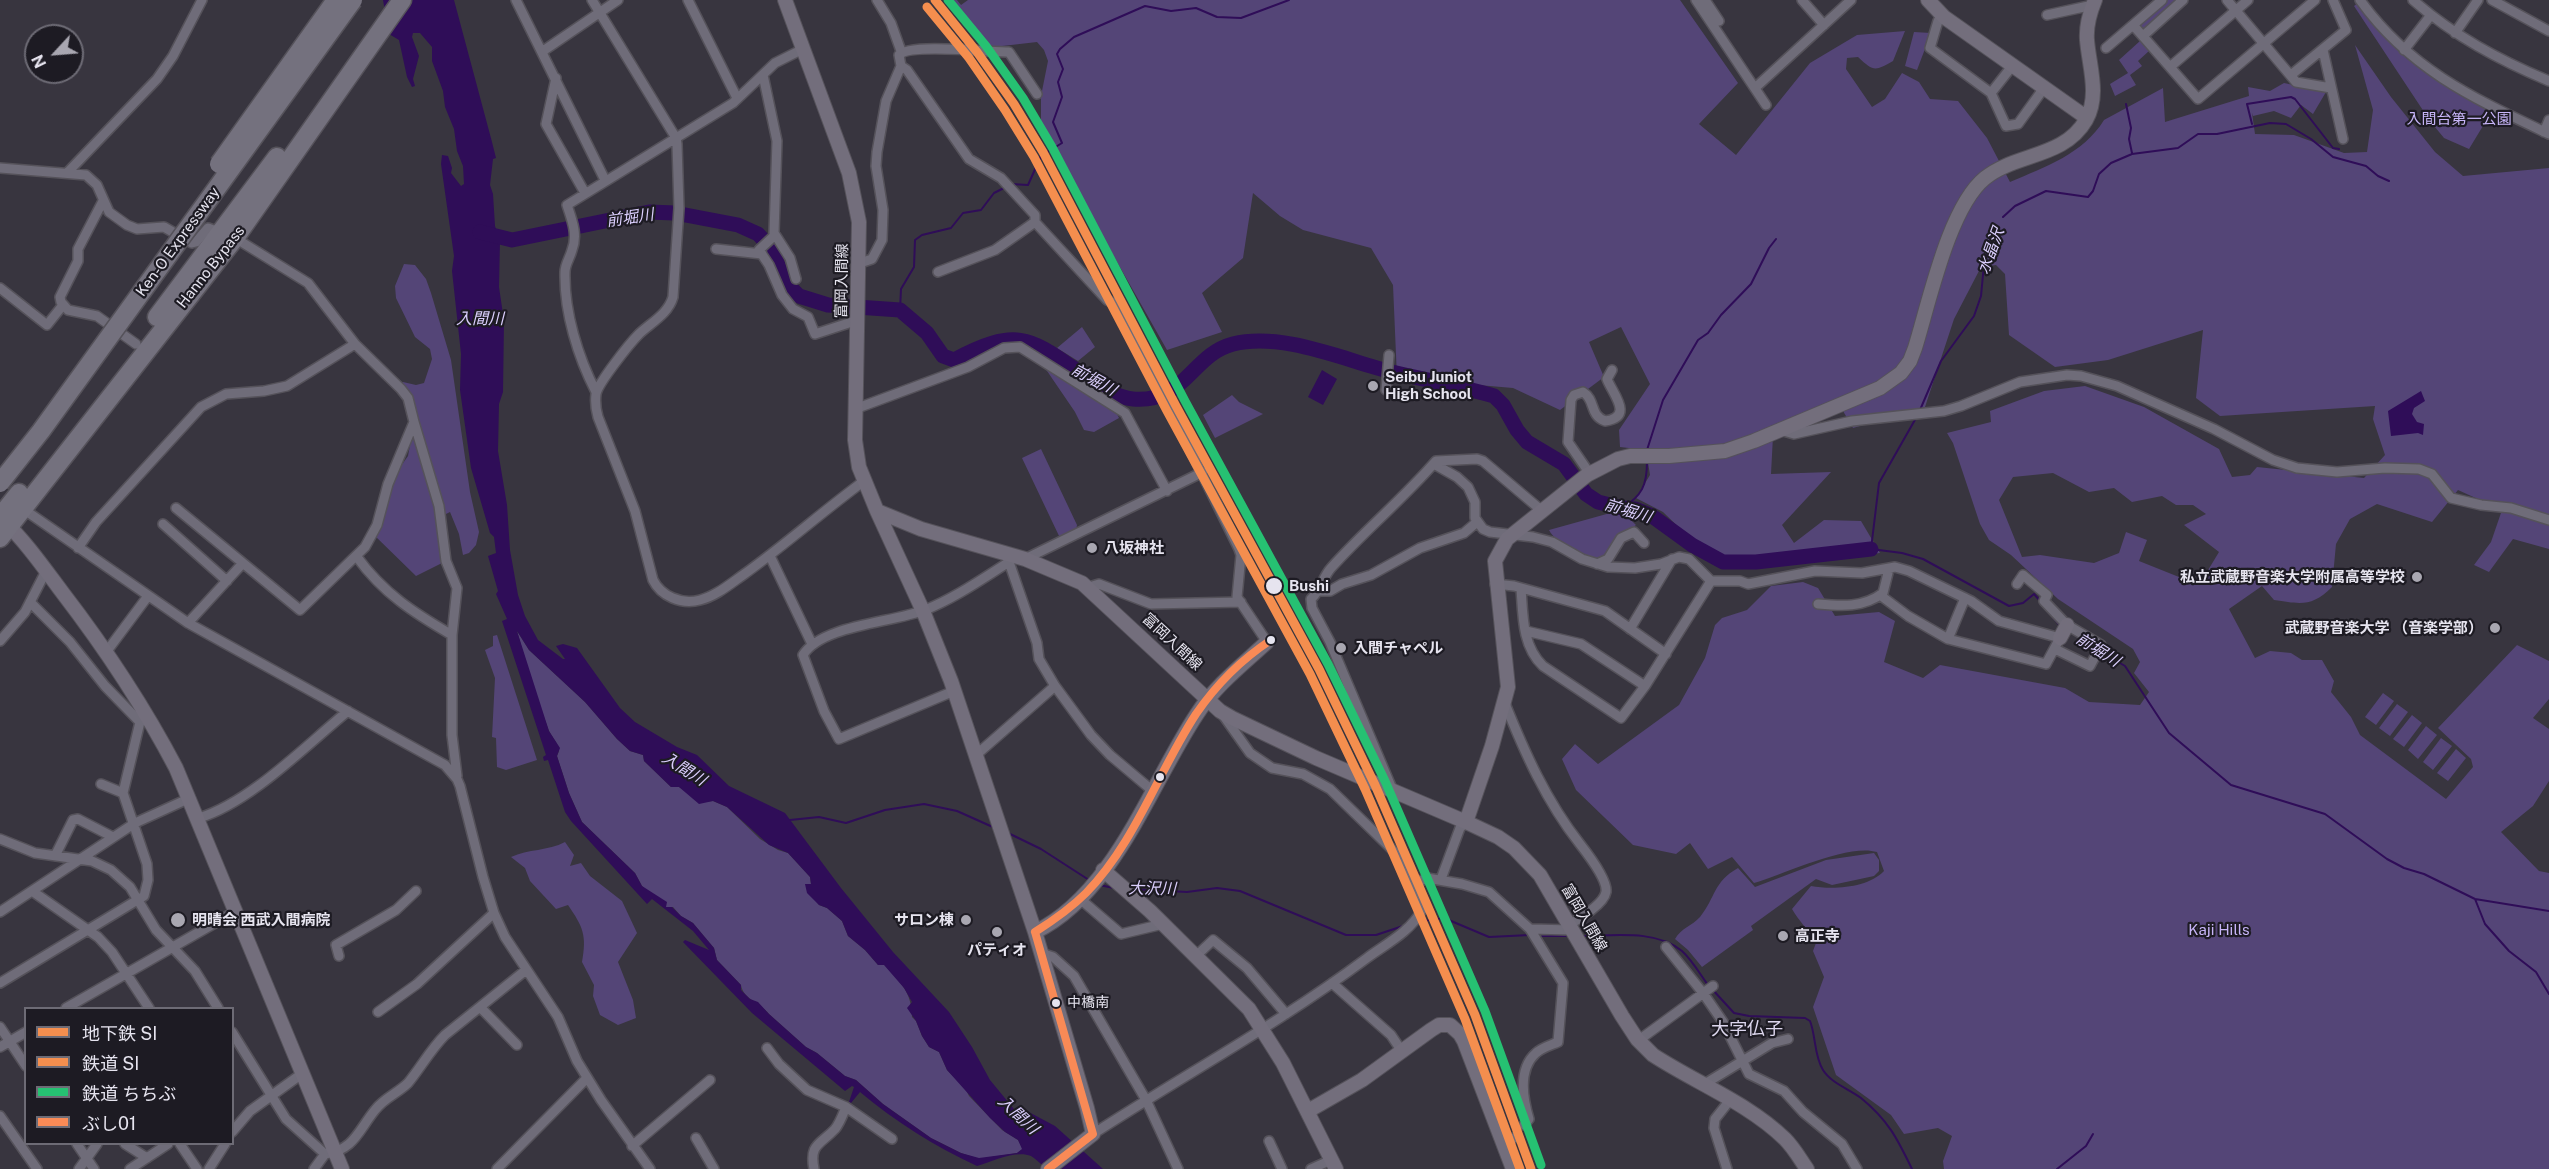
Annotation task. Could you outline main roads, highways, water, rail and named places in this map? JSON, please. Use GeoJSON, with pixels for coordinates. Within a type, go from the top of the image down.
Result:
{"type":"FeatureCollection","features":[{"type":"Feature","properties":{"kind":"highway","name":"Ken-O Expressway"},"geometry":{"type":"LineString","coordinates":[[0,464],[116,308],[336,0]]}},
{"type":"Feature","properties":{"kind":"highway","name":"Ken-O Expressway"},"geometry":{"type":"LineString","coordinates":[[0,483],[88,366],[353,0]]}},
{"type":"Feature","properties":{"kind":"highway","name":"Hanno Bypass"},"geometry":{"type":"LineString","coordinates":[[354,61],[389,0]]}},
{"type":"Feature","properties":{"kind":"highway","name":"Hanno Bypass"},"geometry":{"type":"LineString","coordinates":[[2,523],[228,235],[354,61],[402,0]]}},
{"type":"Feature","properties":{"kind":"highway","name":"Hanno Bypass"},"geometry":{"type":"LineString","coordinates":[[2,523],[136,344],[228,235]]}},
{"type":"Feature","properties":{"kind":"water","name":"入間川"},"geometry":{"type":"Polygon","coordinates":[[[383,0],[454,0],[496,158],[493,159],[490,185],[493,194],[495,226],[500,241],[499,287],[504,321],[503,392],[499,404],[498,451],[518,595],[525,616],[538,640],[563,659],[565,659],[556,646],[563,644],[577,648],[620,708],[635,722],[677,747],[697,755],[729,786],[785,813],[893,952],[949,1012],[990,1080],[1018,1114],[1025,1110],[1055,1126],[1103,1169],[1047,1169],[1031,1156],[1018,1154],[977,1166],[916,1133],[860,1092],[851,1103],[849,1102],[854,1087],[845,1091],[752,1013],[683,942],[685,940],[709,950],[693,931],[652,899],[647,904],[565,812],[548,760],[544,761],[543,757],[546,755],[502,621],[507,619],[496,594],[498,591],[488,556],[496,553],[494,537],[490,533],[471,468],[460,390],[461,354],[452,271],[454,256],[441,164],[442,155],[448,156],[452,168],[451,173],[461,186],[464,184],[463,166],[457,151],[454,129],[445,107],[443,91],[432,61],[432,47],[420,33],[413,33],[412,37],[419,56],[413,79],[415,86],[412,87],[407,77],[399,40],[389,34],[383,0]],[[517,631],[549,731],[560,748],[557,756],[569,793],[582,822],[635,873],[642,886],[667,902],[666,907],[672,907],[693,923],[714,948],[717,960],[741,985],[741,990],[750,999],[758,1002],[806,1047],[845,1076],[856,1080],[883,1104],[931,1138],[961,1153],[979,1158],[1017,1153],[1022,1149],[1018,1140],[990,1118],[947,1070],[939,1052],[929,1047],[907,1008],[912,1002],[904,988],[884,965],[878,965],[848,936],[842,921],[827,908],[819,905],[807,893],[805,884],[811,884],[810,877],[788,853],[769,845],[727,807],[713,801],[699,804],[679,787],[671,787],[644,761],[643,755],[630,751],[585,702],[529,650],[517,631]]]}},
{"type":"Feature","properties":{"kind":"water"},"geometry":{"type":"Polygon","coordinates":[[[1322,370],[1337,379],[1323,405],[1308,397],[1322,370]]]}},
{"type":"Feature","properties":{"kind":"water"},"geometry":{"type":"Polygon","coordinates":[[[2421,391],[2425,401],[2414,408],[2412,414],[2417,422],[2424,424],[2423,435],[2418,433],[2391,436],[2388,411],[2421,391]]]}},
{"type":"Feature","properties":{"kind":"waterway"},"geometry":{"type":"LineString","coordinates":[[1011,184],[1028,185],[1041,156],[1062,143],[1053,122],[1062,97],[1058,82],[1063,69],[1057,54],[1074,37],[1145,6],[1171,11],[1196,8],[1217,17],[1241,18],[1289,0]]}},
{"type":"Feature","properties":{"kind":"waterway"},"geometry":{"type":"LineString","coordinates":[[2252,124],[2247,104],[2291,97],[2295,99],[2333,148],[2339,149]]}},
{"type":"Feature","properties":{"kind":"waterway"},"geometry":{"type":"LineString","coordinates":[[2126,104],[2131,128],[2129,139],[2132,153]]}},
{"type":"Feature","properties":{"kind":"waterway","name":"水晶沢"},"geometry":{"type":"LineString","coordinates":[[2003,217],[2015,206],[2046,191],[2088,197],[2093,191],[2099,174],[2111,163],[2132,154],[2178,148],[2198,134],[2217,134],[2270,123],[2286,124],[2311,139],[2333,157],[2366,166],[2378,176],[2389,181]]}},
{"type":"Feature","properties":{"kind":"waterway"},"geometry":{"type":"LineString","coordinates":[[900,310],[901,289],[914,267],[915,240],[922,235],[951,228],[963,213],[981,210],[994,193],[1006,187]]}},
{"type":"Feature","properties":{"kind":"waterway","name":"前堀川"},"geometry":{"type":"LineString","coordinates":[[480,232],[512,240],[649,212],[675,213],[738,225],[758,234],[771,248],[785,282],[799,296],[828,305],[900,310],[927,333],[943,356],[954,360],[996,342],[1012,340],[1027,342],[1041,347],[1107,390],[1133,399],[1165,394],[1207,358],[1233,344],[1252,341],[1293,344],[1392,372],[1494,396],[1503,405],[1517,430],[1527,442],[1564,464],[1586,494],[1598,502],[1635,509],[1652,516],[1692,545],[1723,562],[1756,562],[1871,549]]}},
{"type":"Feature","properties":{"kind":"waterway","name":"水晶沢"},"geometry":{"type":"LineString","coordinates":[[1920,410],[1941,361],[1974,316],[1981,296],[1984,264],[1994,236]]}},
{"type":"Feature","properties":{"kind":"waterway"},"geometry":{"type":"LineString","coordinates":[[1647,450],[1663,400],[1698,340],[1708,333],[1721,315],[1751,284],[1776,239]]}},
{"type":"Feature","properties":{"kind":"waterway","name":"前堀川"},"geometry":{"type":"LineString","coordinates":[[1916,418],[1879,483],[1871,549],[1902,553],[1923,559],[2009,606],[2023,603],[2034,594],[2041,602]]}},
{"type":"Feature","properties":{"kind":"waterway"},"geometry":{"type":"LineString","coordinates":[[1622,508],[1642,489],[1647,462]]}},
{"type":"Feature","properties":{"kind":"waterway","name":"前堀川"},"geometry":{"type":"LineString","coordinates":[[2052,616],[2060,626]]}},
{"type":"Feature","properties":{"kind":"waterway","name":"前堀川"},"geometry":{"type":"LineString","coordinates":[[2070,632],[2096,648]]}},
{"type":"Feature","properties":{"kind":"waterway","name":"前堀川"},"geometry":{"type":"LineString","coordinates":[[2100,651],[2125,666],[2169,733],[2231,785],[2325,814],[2387,859],[2475,899],[2549,911]]}},
{"type":"Feature","properties":{"kind":"waterway","name":"大沢川"},"geometry":{"type":"LineString","coordinates":[[790,820],[819,817],[846,823],[885,810],[924,804],[957,811],[995,828]]}},
{"type":"Feature","properties":{"kind":"waterway","name":"大沢川"},"geometry":{"type":"LineString","coordinates":[[1006,832],[1041,849],[1089,880]]}},
{"type":"Feature","properties":{"kind":"waterway","name":"大沢川"},"geometry":{"type":"LineString","coordinates":[[1099,885],[1114,888]]}},
{"type":"Feature","properties":{"kind":"waterway","name":"大沢川"},"geometry":{"type":"LineString","coordinates":[[1132,889],[1187,892],[1217,888],[1240,891],[1346,935],[1376,935],[1406,925]]}},
{"type":"Feature","properties":{"kind":"waterway"},"geometry":{"type":"LineString","coordinates":[[2475,899],[2485,924],[2509,951],[2536,972],[2549,994]]}},
{"type":"Feature","properties":{"kind":"waterway","name":"大沢川"},"geometry":{"type":"LineString","coordinates":[[1417,922],[1444,918],[1489,937],[1530,935]]}},
{"type":"Feature","properties":{"kind":"waterway"},"geometry":{"type":"LineString","coordinates":[[1581,936],[1633,935],[1660,939],[1682,951],[1708,985]]}},
{"type":"Feature","properties":{"kind":"waterway"},"geometry":{"type":"LineString","coordinates":[[1539,936],[1569,936]]}},
{"type":"Feature","properties":{"kind":"waterway"},"geometry":{"type":"LineString","coordinates":[[1712,989],[1734,1013],[1749,1016],[1805,1018],[1810,1021],[1818,1059],[1826,1075],[1861,1098],[1878,1114],[1896,1139],[1912,1169]]}},
{"type":"Feature","properties":{"kind":"waterway"},"geometry":{"type":"LineString","coordinates":[[2057,1169],[2086,1146],[2093,1134]]}},
{"type":"Feature","properties":{"kind":"metro line","name":"SI"},"geometry":{"type":"LineString","coordinates":[[935,0],[977,52],[1014,104],[1043,152],[1176,406],[1319,669],[1375,785],[1475,1015],[1531,1169]]}},
{"type":"Feature","properties":{"kind":"rail line","name":"ちちぶ"},"geometry":{"type":"LineString","coordinates":[[948,0],[986,46],[1023,98],[1052,147],[1185,401],[1328,664],[1385,781],[1485,1011],[1541,1165]]}},
{"type":"Feature","properties":{"kind":"rail line","name":"SI"},"geometry":{"type":"LineString","coordinates":[[927,7],[969,58],[1034,157],[1167,411],[1310,674],[1365,789],[1465,1019],[1520,1169]]}},
{"type":"Feature","properties":{"kind":"place","name":"Seibu Juniot High School"},"geometry":{"type":"Point","coordinates":[1373,386]}},
{"type":"Feature","properties":{"kind":"place","name":"八坂神社"},"geometry":{"type":"Point","coordinates":[1092,548]}},
{"type":"Feature","properties":{"kind":"place","name":"私立武蔵野音楽大学附属高等学校"},"geometry":{"type":"Point","coordinates":[2417,577]}},
{"type":"Feature","properties":{"kind":"place","name":"Bushi"},"geometry":{"type":"Point","coordinates":[1274,586]}},
{"type":"Feature","properties":{"kind":"place","name":"武蔵野音楽大学 （音楽学部）"},"geometry":{"type":"Point","coordinates":[2495,628]}},
{"type":"Feature","properties":{"kind":"place","name":"入間チャペル"},"geometry":{"type":"Point","coordinates":[1341,648]}},
{"type":"Feature","properties":{"kind":"place","name":"明晴会 西武入間病院"},"geometry":{"type":"Point","coordinates":[178,920]}},
{"type":"Feature","properties":{"kind":"place","name":"サロン棟"},"geometry":{"type":"Point","coordinates":[966,920]}},
{"type":"Feature","properties":{"kind":"place","name":"パティオ"},"geometry":{"type":"Point","coordinates":[997,932]}},
{"type":"Feature","properties":{"kind":"place","name":"高正寺"},"geometry":{"type":"Point","coordinates":[1783,936]}},
{"type":"Feature","properties":{"kind":"place","name":"中橋南"},"geometry":{"type":"Point","coordinates":[1056,1003]}},
{"type":"Feature","properties":{"kind":"district","name":"大字仏子"},"geometry":{"type":"Point","coordinates":[1747,1029]}},
{"type":"Feature","properties":{"kind":"park label","name":"入間台第一公園"},"geometry":{"type":"Point","coordinates":[2459,119]}},
{"type":"Feature","properties":{"kind":"park label","name":"Kaji Hills"},"geometry":{"type":"Point","coordinates":[2219,930]}}]}
